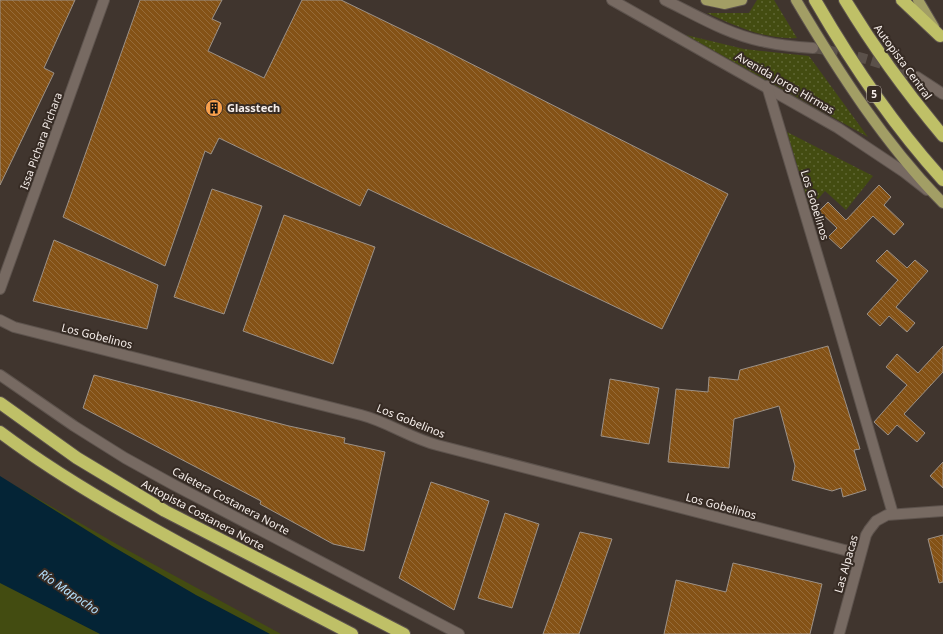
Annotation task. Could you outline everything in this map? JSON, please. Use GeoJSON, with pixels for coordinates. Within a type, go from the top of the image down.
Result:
{"type":"FeatureCollection","features":[{"type":"Feature","properties":{"kind":"highway","name":"5"},"geometry":{"type":"LineString","coordinates":[[815,0],[849,58],[870,88],[910,142],[943,180]]}},
{"type":"Feature","properties":{"kind":"highway","name":"Autopista Central"},"geometry":{"type":"LineString","coordinates":[[845,0],[907,92],[943,136]]}},
{"type":"Feature","properties":{"kind":"highway"},"geometry":{"type":"LineString","coordinates":[[902,0],[941,38]]}},
{"type":"Feature","properties":{"kind":"highway","name":"Autopista Costanera Norte"},"geometry":{"type":"LineString","coordinates":[[0,403],[77,458],[158,507],[196,528],[404,634]]}},
{"type":"Feature","properties":{"kind":"highway"},"geometry":{"type":"LineString","coordinates":[[0,432],[77,485],[198,555],[352,634]]}},
{"type":"Feature","properties":{"kind":"main road"},"geometry":{"type":"LineString","coordinates":[[706,0],[725,4],[742,0]]}},
{"type":"Feature","properties":{"kind":"main road"},"geometry":{"type":"LineString","coordinates":[[796,0],[826,50],[872,117],[902,156],[941,201]]}},
{"type":"Feature","properties":{"kind":"main road"},"geometry":{"type":"LineString","coordinates":[[918,0],[941,38]]}},
{"type":"Feature","properties":{"kind":"street","name":"Issa Pichara Pichara"},"geometry":{"type":"LineString","coordinates":[[0,289],[104,0]]}},
{"type":"Feature","properties":{"kind":"street","name":"Avenida Jorge Hirmas"},"geometry":{"type":"LineString","coordinates":[[612,0],[767,86],[838,128],[904,172],[941,201]]}},
{"type":"Feature","properties":{"kind":"street","name":"Avenida Jorge Hirmas"},"geometry":{"type":"LineString","coordinates":[[665,0],[742,36],[774,44],[813,48]]}},
{"type":"Feature","properties":{"kind":"street"},"geometry":{"type":"LineString","coordinates":[[917,77],[943,94]]}},
{"type":"Feature","properties":{"kind":"street","name":"Los Gobelinos"},"geometry":{"type":"LineString","coordinates":[[767,86],[893,514]]}},
{"type":"Feature","properties":{"kind":"street","name":"Los Gobelinos"},"geometry":{"type":"LineString","coordinates":[[0,320],[14,327],[361,415],[380,421],[417,439],[437,445],[860,554]]}},
{"type":"Feature","properties":{"kind":"street","name":"Caletera Costanera Norte"},"geometry":{"type":"LineString","coordinates":[[0,375],[74,426],[174,485],[459,634]]}},
{"type":"Feature","properties":{"kind":"street"},"geometry":{"type":"LineString","coordinates":[[893,514],[943,511]]}},
{"type":"Feature","properties":{"kind":"street","name":"Las Alpacas"},"geometry":{"type":"LineString","coordinates":[[839,634],[866,535],[872,525],[881,518],[893,514]]}},
{"type":"Feature","properties":{"kind":"green space"},"geometry":{"type":"Polygon","coordinates":[[[757,0],[774,0],[797,38],[774,37],[751,31],[707,13],[749,13],[757,0]]]}},
{"type":"Feature","properties":{"kind":"green space"},"geometry":{"type":"Polygon","coordinates":[[[686,35],[744,49],[809,56],[868,137],[686,35]]]}},
{"type":"Feature","properties":{"kind":"green space"},"geometry":{"type":"Polygon","coordinates":[[[787,132],[873,176],[846,210],[825,191],[810,208],[787,132]]]}},
{"type":"Feature","properties":{"kind":"green space"},"geometry":{"type":"Polygon","coordinates":[[[0,477],[120,546],[281,634],[0,634],[0,477]]]}},
{"type":"Feature","properties":{"kind":"water","name":"Río Mapocho"},"geometry":{"type":"Polygon","coordinates":[[[0,476],[112,546],[196,595],[270,634],[100,634],[0,583],[0,476]]]}},
{"type":"Feature","properties":{"kind":"building"},"geometry":{"type":"Polygon","coordinates":[[[0,0],[75,0],[44,68],[54,73],[0,185],[0,0]]]}},
{"type":"Feature","properties":{"kind":"building"},"geometry":{"type":"Polygon","coordinates":[[[140,0],[222,0],[212,19],[221,23],[208,51],[264,78],[302,0],[341,0],[438,47],[728,194],[662,329],[368,189],[360,206],[219,138],[211,154],[205,151],[165,266],[63,217],[140,0]]]}},
{"type":"Feature","properties":{"kind":"building"},"geometry":{"type":"Polygon","coordinates":[[[879,185],[891,197],[884,205],[904,224],[894,235],[873,216],[841,249],[828,237],[837,228],[819,211],[828,202],[846,220],[879,185]]]}},
{"type":"Feature","properties":{"kind":"building"},"geometry":{"type":"Polygon","coordinates":[[[212,189],[262,206],[224,314],[174,297],[212,189]]]}},
{"type":"Feature","properties":{"kind":"building"},"geometry":{"type":"Polygon","coordinates":[[[284,215],[375,247],[333,364],[243,331],[284,215]]]}},
{"type":"Feature","properties":{"kind":"building"},"geometry":{"type":"Polygon","coordinates":[[[54,240],[158,285],[147,329],[33,301],[54,240]]]}},
{"type":"Feature","properties":{"kind":"building"},"geometry":{"type":"Polygon","coordinates":[[[887,250],[907,268],[915,260],[928,271],[896,307],[915,323],[907,332],[889,316],[880,326],[867,314],[898,280],[876,261],[887,250]]]}},
{"type":"Feature","properties":{"kind":"building"},"geometry":{"type":"Polygon","coordinates":[[[828,346],[860,449],[854,450],[866,490],[843,497],[841,488],[832,491],[792,480],[795,466],[779,406],[734,419],[729,468],[668,462],[676,389],[708,392],[709,377],[738,380],[740,370],[828,346]]]}},
{"type":"Feature","properties":{"kind":"building"},"geometry":{"type":"Polygon","coordinates":[[[943,346],[943,372],[904,414],[925,433],[917,442],[897,425],[888,435],[874,422],[907,385],[886,367],[897,354],[918,373],[943,346]]]}},
{"type":"Feature","properties":{"kind":"building"},"geometry":{"type":"Polygon","coordinates":[[[94,375],[289,426],[345,438],[344,443],[385,452],[364,551],[333,544],[260,504],[261,501],[83,408],[94,375]]]}},
{"type":"Feature","properties":{"kind":"building"},"geometry":{"type":"Polygon","coordinates":[[[610,379],[659,388],[649,444],[601,436],[610,379]]]}},
{"type":"Feature","properties":{"kind":"building"},"geometry":{"type":"Polygon","coordinates":[[[943,462],[943,488],[930,476],[943,462]]]}},
{"type":"Feature","properties":{"kind":"building"},"geometry":{"type":"Polygon","coordinates":[[[431,482],[489,501],[454,610],[399,578],[431,482]]]}},
{"type":"Feature","properties":{"kind":"building"},"geometry":{"type":"Polygon","coordinates":[[[505,513],[539,524],[512,608],[478,598],[505,513]]]}},
{"type":"Feature","properties":{"kind":"building"},"geometry":{"type":"Polygon","coordinates":[[[580,532],[612,539],[579,634],[543,634],[580,532]]]}},
{"type":"Feature","properties":{"kind":"building"},"geometry":{"type":"Polygon","coordinates":[[[943,535],[943,582],[939,583],[928,539],[943,535]]]}},
{"type":"Feature","properties":{"kind":"building"},"geometry":{"type":"Polygon","coordinates":[[[733,563],[822,584],[810,634],[664,634],[676,580],[726,592],[733,563]]]}},
{"type":"Feature","properties":{"kind":"tunnel"},"geometry":{"type":"LineString","coordinates":[[813,48],[866,59],[917,77]]}},
{"type":"Feature","properties":{"kind":"place","name":"Glasstech"},"geometry":{"type":"Point","coordinates":[214,108]}}]}
